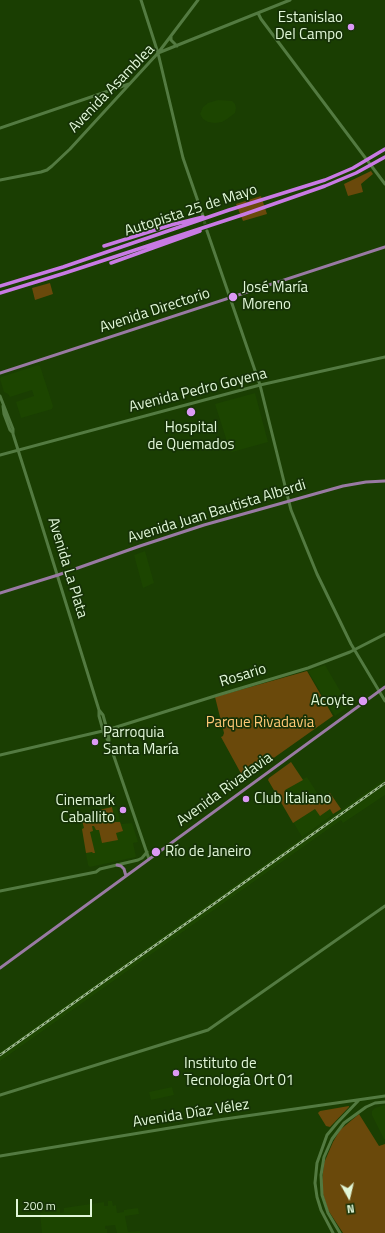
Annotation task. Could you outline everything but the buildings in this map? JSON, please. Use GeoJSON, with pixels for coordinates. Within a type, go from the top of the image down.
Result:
{"type":"FeatureCollection","features":[{"type":"Feature","properties":{"kind":"highway","name":"Autopista 25 de Mayo"},"geometry":{"type":"LineString","coordinates":[[0,286],[63,267],[229,210],[325,180],[353,168],[385,149]]}},
{"type":"Feature","properties":{"kind":"highway","name":"Autopista 25 de Mayo"},"geometry":{"type":"LineString","coordinates":[[0,293],[245,214],[325,186],[356,173],[385,157]]}},
{"type":"Feature","properties":{"kind":"highway"},"geometry":{"type":"LineString","coordinates":[[104,246],[171,225],[229,210]]}},
{"type":"Feature","properties":{"kind":"highway"},"geometry":{"type":"LineString","coordinates":[[111,264],[245,214]]}},
{"type":"Feature","properties":{"kind":"main road"},"geometry":{"type":"LineString","coordinates":[[141,0],[158,53],[183,158],[203,216]]}},
{"type":"Feature","properties":{"kind":"main road"},"geometry":{"type":"LineString","coordinates":[[158,53],[198,0]]}},
{"type":"Feature","properties":{"kind":"main road","name":"Avenida Asamblea"},"geometry":{"type":"LineString","coordinates":[[0,180],[36,174],[50,168],[70,149],[158,53],[290,0]]}},
{"type":"Feature","properties":{"kind":"main road"},"geometry":{"type":"LineString","coordinates":[[258,12],[261,19],[385,184]]}},
{"type":"Feature","properties":{"kind":"main road"},"geometry":{"type":"LineString","coordinates":[[171,36],[173,42],[177,46]]}},
{"type":"Feature","properties":{"kind":"main road"},"geometry":{"type":"LineString","coordinates":[[0,128],[130,83]]}},
{"type":"Feature","properties":{"kind":"main road"},"geometry":{"type":"LineString","coordinates":[[208,231],[260,385],[288,502],[317,574],[354,650],[385,701]]}},
{"type":"Feature","properties":{"kind":"main road","name":"Avenida Directorio"},"geometry":{"type":"LineString","coordinates":[[0,373],[385,247]]}},
{"type":"Feature","properties":{"kind":"main road","name":"Avenida Pedro Goyena"},"geometry":{"type":"LineString","coordinates":[[0,455],[260,385],[385,357]]}},
{"type":"Feature","properties":{"kind":"main road","name":"Avenida La Plata"},"geometry":{"type":"LineString","coordinates":[[0,396],[12,426],[12,432]]}},
{"type":"Feature","properties":{"kind":"main road","name":"Avenida La Plata"},"geometry":{"type":"LineString","coordinates":[[3,405],[3,411],[12,432],[58,576],[99,710],[99,716],[149,859]]}},
{"type":"Feature","properties":{"kind":"main road"},"geometry":{"type":"LineString","coordinates":[[5,417],[10,426],[12,426]]}},
{"type":"Feature","properties":{"kind":"main road","name":"Avenida Juan Bautista Alberdi"},"geometry":{"type":"LineString","coordinates":[[0,593],[58,576],[140,546],[204,525],[343,486],[366,482],[385,481]]}},
{"type":"Feature","properties":{"kind":"main road","name":"Rosario"},"geometry":{"type":"LineString","coordinates":[[0,755],[105,730],[218,694],[304,669],[354,650],[385,634]]}},
{"type":"Feature","properties":{"kind":"main road","name":"Avenida Rivadavia"},"geometry":{"type":"LineString","coordinates":[[0,968],[385,687]]}},
{"type":"Feature","properties":{"kind":"main road"},"geometry":{"type":"LineString","coordinates":[[0,892],[42,882],[96,872],[100,869],[138,860],[142,858],[146,852]]}},
{"type":"Feature","properties":{"kind":"main road"},"geometry":{"type":"LineString","coordinates":[[117,865],[124,869],[126,876]]}},
{"type":"Feature","properties":{"kind":"main road"},"geometry":{"type":"LineString","coordinates":[[0,1095],[210,1028],[385,906]]}},
{"type":"Feature","properties":{"kind":"main road","name":"Avenida Díaz Vélez"},"geometry":{"type":"LineString","coordinates":[[0,1156],[218,1120],[385,1096]]}},
{"type":"Feature","properties":{"kind":"main road"},"geometry":{"type":"LineString","coordinates":[[371,1105],[375,1098]]}},
{"type":"Feature","properties":{"kind":"main road"},"geometry":{"type":"LineString","coordinates":[[333,1233],[321,1210],[317,1197],[314,1183],[317,1163],[322,1145],[327,1135],[337,1122],[359,1100]]}},
{"type":"Feature","properties":{"kind":"main road"},"geometry":{"type":"LineString","coordinates":[[340,1233],[328,1213],[322,1195],[320,1175],[323,1161],[328,1147],[340,1128],[354,1115],[371,1105],[385,1102]]}},
{"type":"Feature","properties":{"kind":"shaded area"},"geometry":{"type":"Polygon","coordinates":[[[218,100],[232,101],[236,108],[235,113],[222,122],[208,122],[203,119],[200,114],[203,107],[208,103],[218,100]]]}},
{"type":"Feature","properties":{"kind":"shaded area"},"geometry":{"type":"Polygon","coordinates":[[[38,365],[40,366],[53,406],[52,409],[21,418],[16,402],[34,396],[32,390],[10,397],[4,392],[0,379],[1,377],[38,365]]]}},
{"type":"Feature","properties":{"kind":"shaded area"},"geometry":{"type":"Polygon","coordinates":[[[255,393],[268,442],[232,452],[230,451],[215,404],[255,393]]]}},
{"type":"Feature","properties":{"kind":"shaded area"},"geometry":{"type":"Polygon","coordinates":[[[145,551],[154,583],[143,588],[134,555],[145,551]]]}},
{"type":"Feature","properties":{"kind":"shaded area"},"geometry":{"type":"Polygon","coordinates":[[[325,665],[349,706],[335,716],[308,671],[325,665]]]}},
{"type":"Feature","properties":{"kind":"shaded area"},"geometry":{"type":"Polygon","coordinates":[[[291,762],[303,779],[307,777],[321,799],[330,793],[341,809],[302,837],[268,780],[291,762]]]}},
{"type":"Feature","properties":{"kind":"shaded area"},"geometry":{"type":"Polygon","coordinates":[[[385,779],[385,795],[343,823],[341,820],[0,1061],[0,1052],[385,779]]]}},
{"type":"Feature","properties":{"kind":"shaded area"},"geometry":{"type":"Polygon","coordinates":[[[116,805],[121,824],[132,823],[138,842],[133,843],[136,857],[90,867],[88,865],[79,814],[116,805]]]}},
{"type":"Feature","properties":{"kind":"shaded area"},"geometry":{"type":"Polygon","coordinates":[[[172,1087],[174,1095],[151,1100],[149,1092],[172,1087]]]}},
{"type":"Feature","properties":{"kind":"shaded area"},"geometry":{"type":"Polygon","coordinates":[[[385,1105],[384,1139],[372,1115],[372,1111],[375,1108],[385,1105]]]}},
{"type":"Feature","properties":{"kind":"shaded area"},"geometry":{"type":"Polygon","coordinates":[[[108,1201],[112,1201],[113,1206],[116,1205],[117,1213],[124,1212],[124,1210],[138,1208],[139,1214],[125,1216],[128,1232],[140,1231],[140,1233],[117,1233],[115,1225],[105,1226],[107,1233],[42,1233],[40,1213],[60,1208],[60,1213],[64,1212],[64,1208],[104,1202],[104,1206],[108,1206],[108,1201]]]}},
{"type":"Feature","properties":{"kind":"green space"},"geometry":{"type":"Polygon","coordinates":[[[371,171],[373,174],[361,184],[363,192],[348,196],[344,184],[371,171]]]}},
{"type":"Feature","properties":{"kind":"green space"},"geometry":{"type":"Polygon","coordinates":[[[261,196],[267,214],[243,221],[236,204],[261,196]]]}},
{"type":"Feature","properties":{"kind":"green space"},"geometry":{"type":"Polygon","coordinates":[[[50,283],[53,294],[35,300],[32,288],[50,283]]]}},
{"type":"Feature","properties":{"kind":"green space","name":"Parque Rivadavia"},"geometry":{"type":"Polygon","coordinates":[[[307,671],[333,716],[244,779],[221,737],[224,733],[215,697],[307,671]]]}},
{"type":"Feature","properties":{"kind":"green space"},"geometry":{"type":"Polygon","coordinates":[[[291,762],[303,780],[285,790],[292,800],[300,801],[302,805],[319,795],[322,799],[330,793],[341,809],[333,814],[330,809],[320,816],[315,809],[293,823],[268,780],[291,762]]]}},
{"type":"Feature","properties":{"kind":"green space"},"geometry":{"type":"Polygon","coordinates":[[[112,807],[115,822],[120,822],[123,831],[116,833],[118,840],[102,843],[99,830],[96,830],[94,826],[92,826],[93,831],[90,832],[95,853],[86,853],[82,829],[84,828],[81,817],[100,813],[99,810],[112,807]]]}},
{"type":"Feature","properties":{"kind":"green space"},"geometry":{"type":"Polygon","coordinates":[[[349,1106],[330,1127],[326,1126],[318,1113],[320,1111],[349,1106]]]}},
{"type":"Feature","properties":{"kind":"green space"},"geometry":{"type":"Polygon","coordinates":[[[359,1114],[379,1146],[385,1144],[385,1233],[343,1233],[328,1210],[323,1194],[322,1181],[324,1163],[333,1142],[340,1130],[359,1114]]]}},
{"type":"Feature","properties":{"kind":"tunnel"},"geometry":{"type":"LineString","coordinates":[[203,217],[207,231]]}},
{"type":"Feature","properties":{"kind":"railway"},"geometry":{"type":"LineString","coordinates":[[0,1055],[385,783]]}},
{"type":"Feature","properties":{"kind":"place","name":"Estanislao Del Campo"},"geometry":{"type":"Point","coordinates":[351,27]}},
{"type":"Feature","properties":{"kind":"place","name":"José María Moreno"},"geometry":{"type":"Point","coordinates":[233,297]}},
{"type":"Feature","properties":{"kind":"place","name":"Hospital de Quemados"},"geometry":{"type":"Point","coordinates":[191,412]}},
{"type":"Feature","properties":{"kind":"place","name":"Acoyte"},"geometry":{"type":"Point","coordinates":[363,701]}},
{"type":"Feature","properties":{"kind":"place","name":"Parroquia Santa María"},"geometry":{"type":"Point","coordinates":[95,742]}},
{"type":"Feature","properties":{"kind":"place","name":"Club Italiano"},"geometry":{"type":"Point","coordinates":[246,799]}},
{"type":"Feature","properties":{"kind":"place","name":"Cinemark Caballito"},"geometry":{"type":"Point","coordinates":[123,810]}},
{"type":"Feature","properties":{"kind":"place","name":"Río de Janeiro"},"geometry":{"type":"Point","coordinates":[156,852]}},
{"type":"Feature","properties":{"kind":"place","name":"Instituto de Tecnología Ort 01"},"geometry":{"type":"Point","coordinates":[176,1073]}}]}
